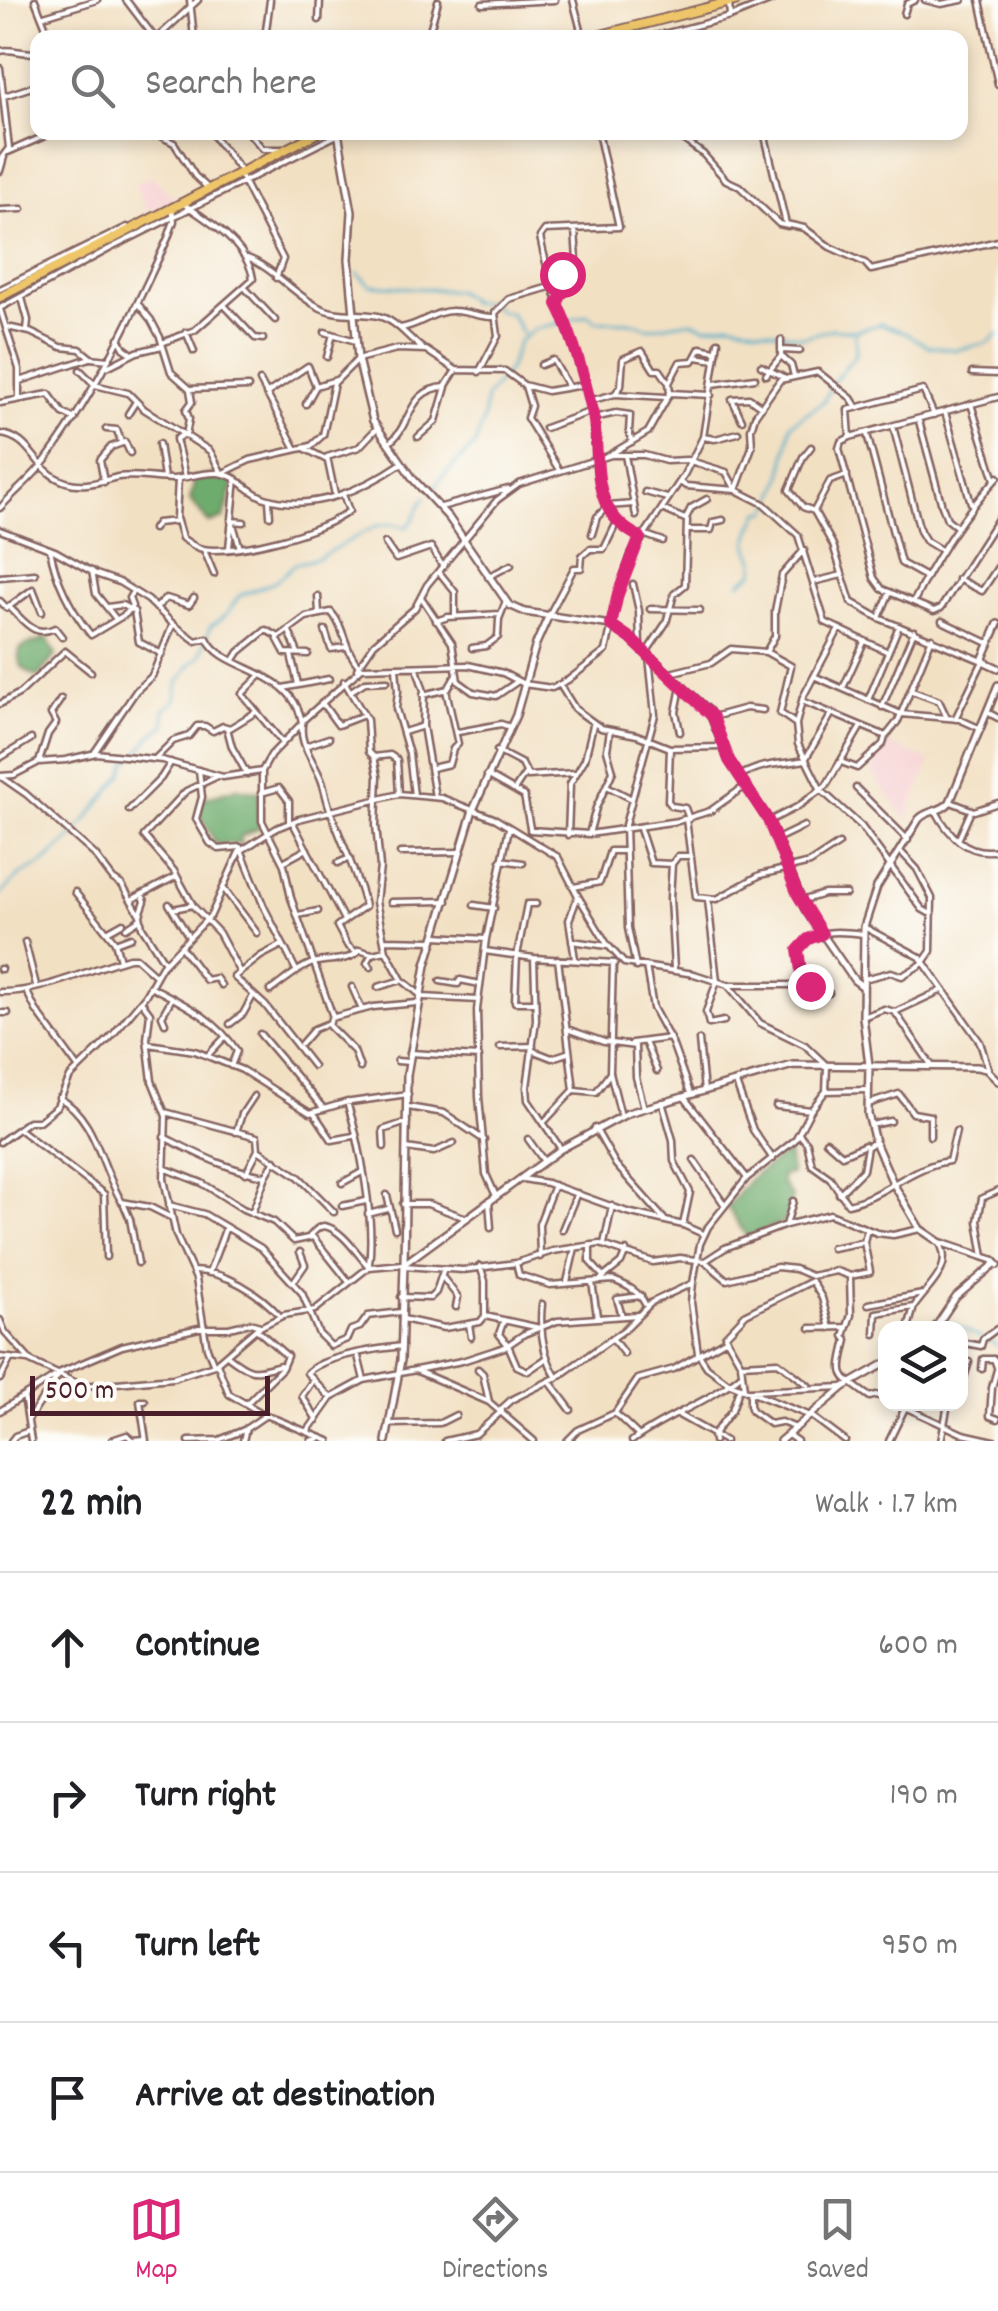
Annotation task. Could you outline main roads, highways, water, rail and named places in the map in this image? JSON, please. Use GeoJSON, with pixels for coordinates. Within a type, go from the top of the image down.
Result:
{"type":"FeatureCollection","features":[{"type":"Feature","properties":{"kind":"highway"},"geometry":{"type":"LineString","coordinates":[[618,30],[733,1]]}},
{"type":"Feature","properties":{"kind":"highway"},"geometry":{"type":"LineString","coordinates":[[0,297],[172,208],[186,206],[209,189],[241,176],[303,140]]}},
{"type":"Feature","properties":{"kind":"waterway"},"geometry":{"type":"LineString","coordinates":[[357,273],[370,285],[458,291],[471,302],[491,302],[498,311],[510,313],[522,333]]}},
{"type":"Feature","properties":{"kind":"waterway"},"geometry":{"type":"LineString","coordinates":[[569,320],[588,315],[596,321],[631,322],[648,328],[691,321],[706,327],[730,323],[803,337],[832,329],[855,331],[880,324],[928,346],[956,350],[987,343],[998,334]]}},
{"type":"Feature","properties":{"kind":"waterway"},"geometry":{"type":"LineString","coordinates":[[432,493],[442,477],[474,446],[486,398],[509,369],[519,341],[535,329],[564,322]]}},
{"type":"Feature","properties":{"kind":"waterway"},"geometry":{"type":"LineString","coordinates":[[834,381],[856,354],[855,333]]}},
{"type":"Feature","properties":{"kind":"waterway"},"geometry":{"type":"LineString","coordinates":[[770,508],[782,477],[791,424],[824,401],[831,386]]}},
{"type":"Feature","properties":{"kind":"waterway"},"geometry":{"type":"LineString","coordinates":[[137,755],[165,725],[164,710],[175,701],[178,684],[200,657],[210,627],[227,614],[239,596],[275,582],[295,564],[318,558],[376,526],[407,527],[426,497]]}},
{"type":"Feature","properties":{"kind":"waterway"},"geometry":{"type":"LineString","coordinates":[[740,583],[754,572],[749,538],[760,512],[768,511]]}},
{"type":"Feature","properties":{"kind":"waterway"},"geometry":{"type":"LineString","coordinates":[[0,895],[75,834],[133,758]]}},
{"type":"Feature","properties":{"kind":"waterway"},"geometry":{"type":"LineString","coordinates":[[945,1320],[998,1346]]}}]}
